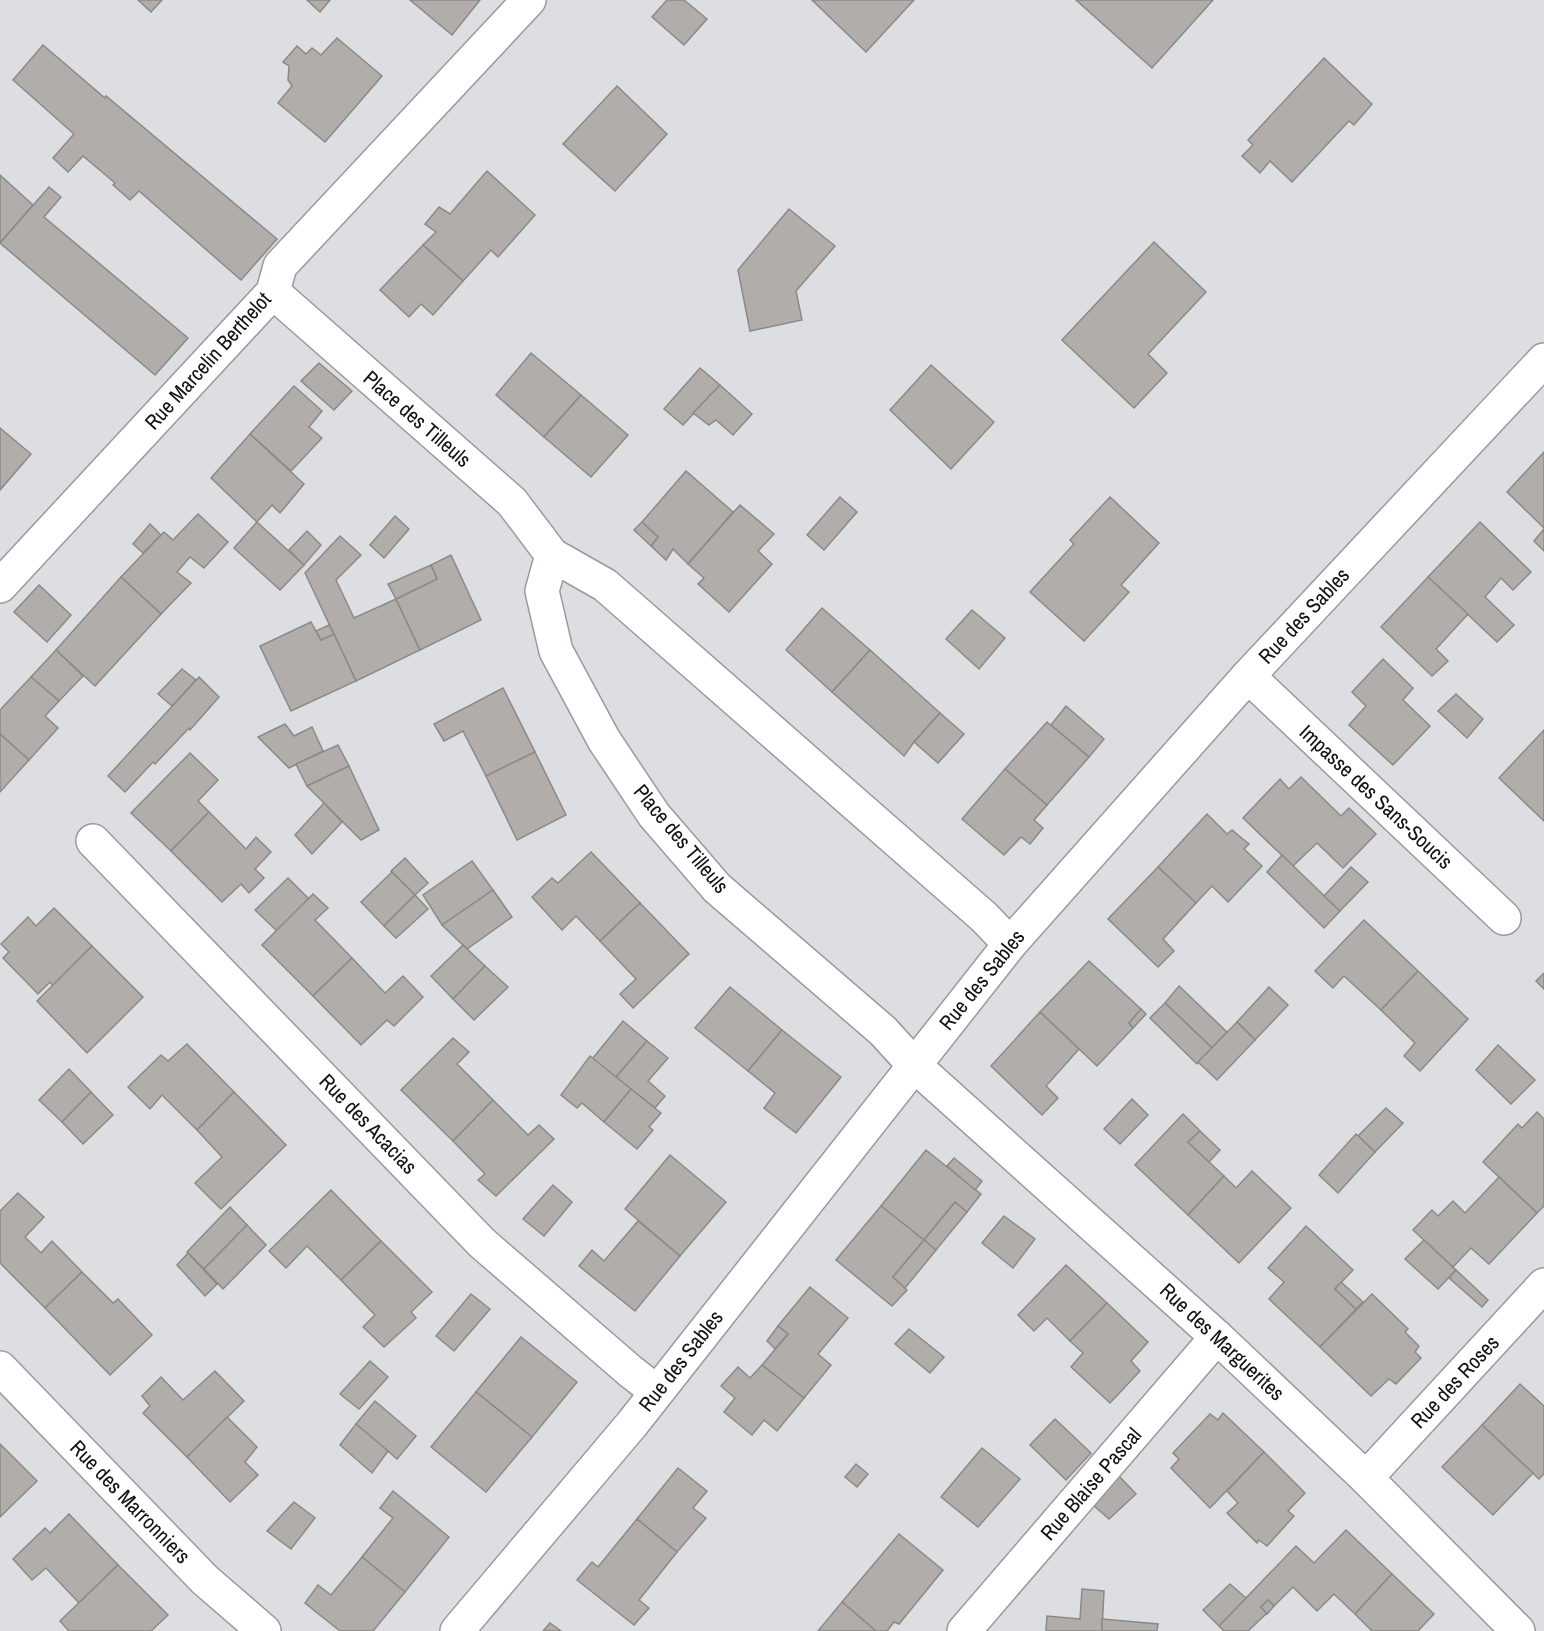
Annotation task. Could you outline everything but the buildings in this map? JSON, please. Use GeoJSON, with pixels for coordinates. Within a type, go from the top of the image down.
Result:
{"type":"FeatureCollection","features":[{"type":"Feature","properties":{"kind":"street","name":"Rue Marcelin Berthelot"},"geometry":{"type":"LineString","coordinates":[[0,586],[273,292],[280,266],[529,0]]}},
{"type":"Feature","properties":{"kind":"street","name":"Place des Tilleuls"},"geometry":{"type":"LineString","coordinates":[[273,292],[512,502],[552,555],[605,585],[984,917],[1010,944]]}},
{"type":"Feature","properties":{"kind":"street","name":"Rue des Sables"},"geometry":{"type":"LineString","coordinates":[[457,1631],[657,1392],[1010,944],[1248,676],[1544,360]]}},
{"type":"Feature","properties":{"kind":"street","name":"Place des Tilleuls"},"geometry":{"type":"LineString","coordinates":[[552,555],[542,591],[556,651],[604,740],[654,815],[717,888],[883,1031],[915,1065]]}},
{"type":"Feature","properties":{"kind":"street","name":"Impasse des Sans-Soucis"},"geometry":{"type":"LineString","coordinates":[[1248,676],[1504,918]]}},
{"type":"Feature","properties":{"kind":"street","name":"Rue des Acacias"},"geometry":{"type":"LineString","coordinates":[[93,841],[482,1243],[657,1392]]}},
{"type":"Feature","properties":{"kind":"street","name":"Rue des Marguerites"},"geometry":{"type":"LineString","coordinates":[[915,1065],[1217,1337],[1366,1478],[1518,1631]]}},
{"type":"Feature","properties":{"kind":"street","name":"Rue des Roses"},"geometry":{"type":"LineString","coordinates":[[1366,1478],[1544,1285]]}},
{"type":"Feature","properties":{"kind":"street","name":"Rue Blaise Pascal"},"geometry":{"type":"LineString","coordinates":[[964,1631],[1217,1337]]}},
{"type":"Feature","properties":{"kind":"street","name":"Rue des Marronniers"},"geometry":{"type":"LineString","coordinates":[[0,1368],[205,1580],[264,1631]]}}]}
